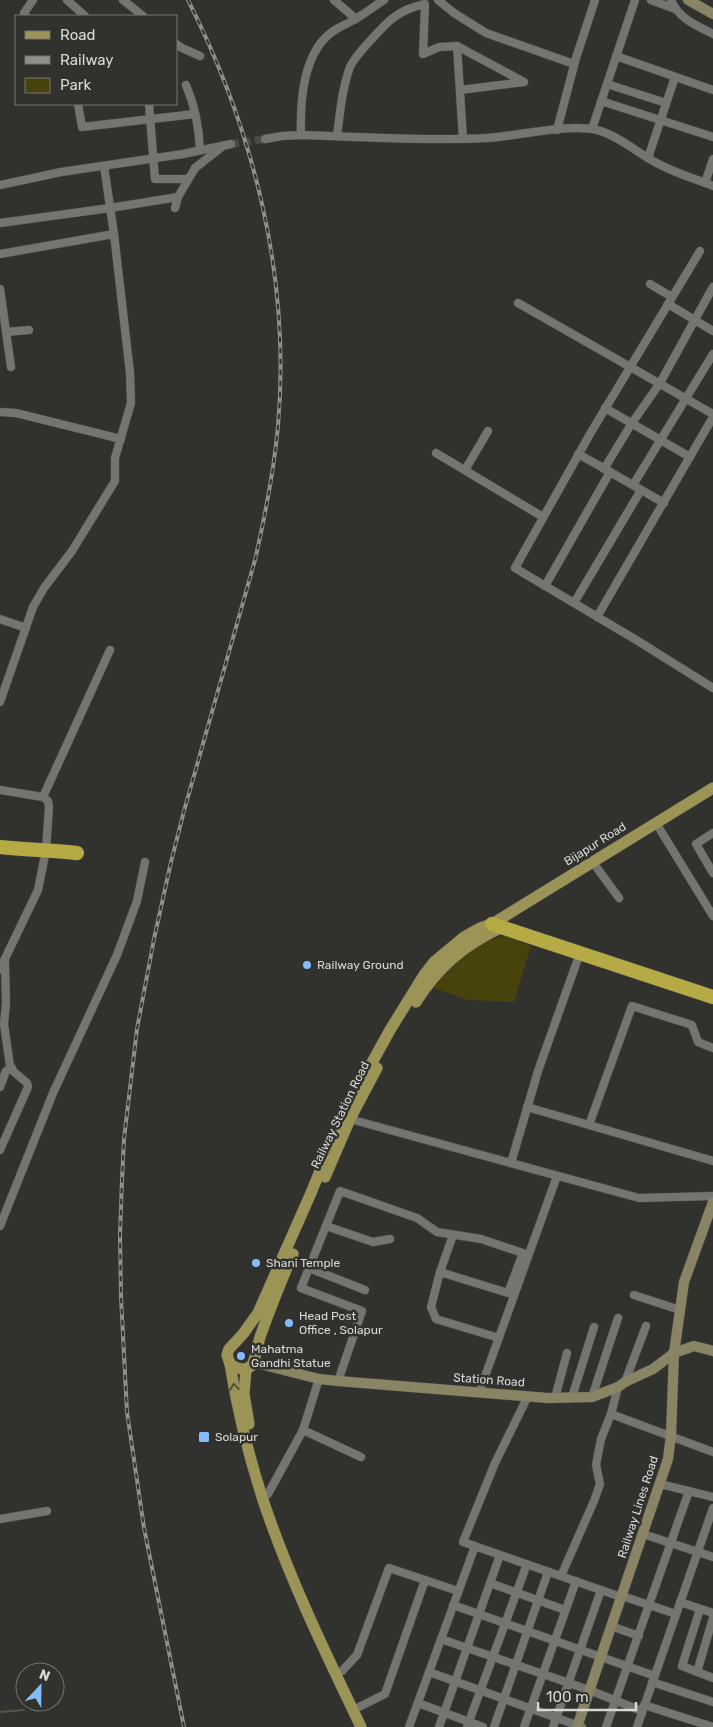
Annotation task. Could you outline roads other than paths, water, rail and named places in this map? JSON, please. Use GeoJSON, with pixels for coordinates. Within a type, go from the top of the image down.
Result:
{"type":"FeatureCollection","features":[{"type":"Feature","properties":{"kind":"highway"},"geometry":{"type":"LineString","coordinates":[[0,840],[33,845],[44,849],[77,853]]}},
{"type":"Feature","properties":{"kind":"highway"},"geometry":{"type":"LineString","coordinates":[[0,847],[31,851],[44,849]]}},
{"type":"Feature","properties":{"kind":"highway"},"geometry":{"type":"LineString","coordinates":[[497,926],[713,997]]}},
{"type":"Feature","properties":{"kind":"main road","name":"Bijapur Road"},"geometry":{"type":"LineString","coordinates":[[497,926],[657,826],[713,788]]}},
{"type":"Feature","properties":{"kind":"main road"},"geometry":{"type":"LineString","coordinates":[[497,926],[598,868],[657,826],[713,796]]}},
{"type":"Feature","properties":{"kind":"main road","name":"Railway Station Road"},"geometry":{"type":"LineString","coordinates":[[236,1342],[258,1313],[346,1118],[390,1030],[429,968],[442,955],[464,937],[480,928],[497,926]]}},
{"type":"Feature","properties":{"kind":"main road","name":"Railway Station Road"},"geometry":{"type":"LineString","coordinates":[[251,1361],[270,1307],[346,1118]]}},
{"type":"Feature","properties":{"kind":"main road"},"geometry":{"type":"LineString","coordinates":[[361,1727],[311,1621],[262,1497],[235,1398],[230,1364],[227,1360],[230,1346],[236,1342],[247,1343],[251,1361],[244,1394],[251,1436],[276,1518],[326,1637],[369,1727]]}},
{"type":"Feature","properties":{"kind":"main road"},"geometry":{"type":"LineString","coordinates":[[230,1364],[238,1369],[251,1361]]}},
{"type":"Feature","properties":{"kind":"street"},"geometry":{"type":"LineString","coordinates":[[25,15],[24,13],[32,0]]}},
{"type":"Feature","properties":{"kind":"street"},"geometry":{"type":"LineString","coordinates":[[68,0],[84,15]]}},
{"type":"Feature","properties":{"kind":"street"},"geometry":{"type":"LineString","coordinates":[[123,0],[142,15]]}},
{"type":"Feature","properties":{"kind":"street"},"geometry":{"type":"LineString","coordinates":[[334,0],[356,19]]}},
{"type":"Feature","properties":{"kind":"street"},"geometry":{"type":"LineString","coordinates":[[301,135],[300,112],[306,73],[318,48],[333,30],[356,19],[384,0]]}},
{"type":"Feature","properties":{"kind":"street"},"geometry":{"type":"LineString","coordinates":[[438,0],[454,13],[486,33],[574,64]]}},
{"type":"Feature","properties":{"kind":"street"},"geometry":{"type":"LineString","coordinates":[[557,130],[574,64],[594,0]]}},
{"type":"Feature","properties":{"kind":"street"},"geometry":{"type":"LineString","coordinates":[[592,129],[635,0]]}},
{"type":"Feature","properties":{"kind":"street"},"geometry":{"type":"LineString","coordinates":[[650,0],[675,9]]}},
{"type":"Feature","properties":{"kind":"street"},"geometry":{"type":"LineString","coordinates":[[671,0],[680,16],[713,34]]}},
{"type":"Feature","properties":{"kind":"street"},"geometry":{"type":"LineString","coordinates":[[688,0],[713,14]]}},
{"type":"Feature","properties":{"kind":"street"},"geometry":{"type":"LineString","coordinates":[[337,136],[344,91],[351,65],[394,17],[427,2],[423,54],[439,47],[457,46],[524,82],[460,90]]}},
{"type":"Feature","properties":{"kind":"street"},"geometry":{"type":"LineString","coordinates":[[178,45],[200,56]]}},
{"type":"Feature","properties":{"kind":"street"},"geometry":{"type":"LineString","coordinates":[[457,46],[463,139]]}},
{"type":"Feature","properties":{"kind":"street"},"geometry":{"type":"LineString","coordinates":[[616,56],[713,90]]}},
{"type":"Feature","properties":{"kind":"street"},"geometry":{"type":"LineString","coordinates":[[648,158],[675,77]]}},
{"type":"Feature","properties":{"kind":"street"},"geometry":{"type":"LineString","coordinates":[[607,84],[666,103]]}},
{"type":"Feature","properties":{"kind":"street"},"geometry":{"type":"LineString","coordinates":[[186,85],[193,101],[200,135],[200,150]]}},
{"type":"Feature","properties":{"kind":"street"},"geometry":{"type":"LineString","coordinates":[[601,101],[713,137]]}},
{"type":"Feature","properties":{"kind":"street"},"geometry":{"type":"LineString","coordinates":[[78,105],[82,127],[195,114]]}},
{"type":"Feature","properties":{"kind":"street"},"geometry":{"type":"LineString","coordinates":[[149,105],[155,179],[187,179]]}},
{"type":"Feature","properties":{"kind":"street"},"geometry":{"type":"LineString","coordinates":[[265,139],[301,135],[463,139],[582,128],[592,129],[598,130],[679,173],[709,184],[713,159]]}},
{"type":"Feature","properties":{"kind":"street"},"geometry":{"type":"LineString","coordinates":[[0,185],[61,172],[228,145],[195,168],[187,179],[175,208]]}},
{"type":"Feature","properties":{"kind":"street"},"geometry":{"type":"LineString","coordinates":[[0,700],[33,607],[44,588],[72,551],[115,481],[115,458],[131,403],[130,373],[104,166]]}},
{"type":"Feature","properties":{"kind":"street"},"geometry":{"type":"LineString","coordinates":[[0,223],[178,197]]}},
{"type":"Feature","properties":{"kind":"street"},"geometry":{"type":"LineString","coordinates":[[0,254],[114,234]]}},
{"type":"Feature","properties":{"kind":"street"},"geometry":{"type":"LineString","coordinates":[[700,251],[578,454],[515,568],[713,688]]}},
{"type":"Feature","properties":{"kind":"street"},"geometry":{"type":"LineString","coordinates":[[650,284],[695,320],[713,331]]}},
{"type":"Feature","properties":{"kind":"street"},"geometry":{"type":"LineString","coordinates":[[545,586],[632,423],[660,383],[713,287]]}},
{"type":"Feature","properties":{"kind":"street"},"geometry":{"type":"LineString","coordinates":[[0,289],[2,317],[11,367]]}},
{"type":"Feature","properties":{"kind":"street"},"geometry":{"type":"LineString","coordinates":[[518,303],[713,415],[597,617]]}},
{"type":"Feature","properties":{"kind":"street"},"geometry":{"type":"LineString","coordinates":[[6,332],[29,330]]}},
{"type":"Feature","properties":{"kind":"street"},"geometry":{"type":"LineString","coordinates":[[0,350],[9,349]]}},
{"type":"Feature","properties":{"kind":"street"},"geometry":{"type":"LineString","coordinates":[[633,485],[713,354]]}},
{"type":"Feature","properties":{"kind":"street"},"geometry":{"type":"LineString","coordinates":[[606,408],[690,457]]}},
{"type":"Feature","properties":{"kind":"street"},"geometry":{"type":"LineString","coordinates":[[0,412],[16,413],[121,439]]}},
{"type":"Feature","properties":{"kind":"street"},"geometry":{"type":"LineString","coordinates":[[465,470],[488,431]]}},
{"type":"Feature","properties":{"kind":"street"},"geometry":{"type":"LineString","coordinates":[[436,453],[543,517]]}},
{"type":"Feature","properties":{"kind":"street"},"geometry":{"type":"LineString","coordinates":[[578,454],[664,503]]}},
{"type":"Feature","properties":{"kind":"street"},"geometry":{"type":"LineString","coordinates":[[574,603],[641,490]]}},
{"type":"Feature","properties":{"kind":"street"},"geometry":{"type":"LineString","coordinates":[[0,619],[26,628]]}},
{"type":"Feature","properties":{"kind":"street"},"geometry":{"type":"LineString","coordinates":[[44,798],[110,650]]}},
{"type":"Feature","properties":{"kind":"street"},"geometry":{"type":"LineString","coordinates":[[0,790],[44,798],[48,801],[49,807],[38,890],[0,969]]}},
{"type":"Feature","properties":{"kind":"street"},"geometry":{"type":"LineString","coordinates":[[657,826],[713,916]]}},
{"type":"Feature","properties":{"kind":"street"},"geometry":{"type":"LineString","coordinates":[[713,833],[696,844],[713,873]]}},
{"type":"Feature","properties":{"kind":"street"},"geometry":{"type":"LineString","coordinates":[[0,1226],[53,1093],[117,955],[137,901],[145,862]]}},
{"type":"Feature","properties":{"kind":"street"},"geometry":{"type":"LineString","coordinates":[[598,868],[619,898]]}},
{"type":"Feature","properties":{"kind":"street"},"geometry":{"type":"LineString","coordinates":[[510,1163],[538,1071],[580,953]]}},
{"type":"Feature","properties":{"kind":"street"},"geometry":{"type":"LineString","coordinates":[[0,1150],[28,1087],[27,1082],[12,1068],[4,1024],[6,1003],[4,962]]}},
{"type":"Feature","properties":{"kind":"street"},"geometry":{"type":"LineString","coordinates":[[589,1125],[632,1006],[692,1024],[698,1042],[713,1048]]}},
{"type":"Feature","properties":{"kind":"street"},"geometry":{"type":"LineString","coordinates":[[0,1087],[6,1072],[12,1068]]}},
{"type":"Feature","properties":{"kind":"street"},"geometry":{"type":"LineString","coordinates":[[528,1107],[713,1161]]}},
{"type":"Feature","properties":{"kind":"street"},"geometry":{"type":"LineString","coordinates":[[346,1118],[638,1198],[713,1196]]}},
{"type":"Feature","properties":{"kind":"street"},"geometry":{"type":"LineString","coordinates":[[479,1393],[557,1176]]}},
{"type":"Feature","properties":{"kind":"street"},"geometry":{"type":"LineString","coordinates":[[338,1381],[362,1312],[301,1288],[340,1191],[417,1218],[437,1232],[481,1239],[523,1253],[508,1293],[440,1272]]}},
{"type":"Feature","properties":{"kind":"street","name":"Railway Lines Road"},"geometry":{"type":"LineString","coordinates":[[579,1726],[589,1690],[668,1459],[671,1436],[674,1354],[684,1282],[713,1202]]}},
{"type":"Feature","properties":{"kind":"street"},"geometry":{"type":"LineString","coordinates":[[326,1226],[373,1242],[390,1239]]}},
{"type":"Feature","properties":{"kind":"street"},"geometry":{"type":"LineString","coordinates":[[453,1234],[431,1307],[436,1319],[499,1338]]}},
{"type":"Feature","properties":{"kind":"street"},"geometry":{"type":"LineString","coordinates":[[309,1268],[365,1290]]}},
{"type":"Feature","properties":{"kind":"street"},"geometry":{"type":"LineString","coordinates":[[634,1295],[680,1310]]}},
{"type":"Feature","properties":{"kind":"street"},"geometry":{"type":"LineString","coordinates":[[592,1397],[618,1318]]}},
{"type":"Feature","properties":{"kind":"street"},"geometry":{"type":"LineString","coordinates":[[561,1576],[600,1484],[596,1465],[601,1439],[646,1326]]}},
{"type":"Feature","properties":{"kind":"street"},"geometry":{"type":"LineString","coordinates":[[572,1397],[594,1327]]}},
{"type":"Feature","properties":{"kind":"street","name":"Station Road"},"geometry":{"type":"LineString","coordinates":[[251,1361],[320,1379],[555,1398],[592,1397],[622,1384],[653,1368],[674,1354],[694,1346],[713,1351]]}},
{"type":"Feature","properties":{"kind":"street"},"geometry":{"type":"LineString","coordinates":[[555,1398],[568,1353]]}},
{"type":"Feature","properties":{"kind":"street"},"geometry":{"type":"LineString","coordinates":[[268,1494],[303,1430],[320,1379]]}},
{"type":"Feature","properties":{"kind":"street"},"geometry":{"type":"LineString","coordinates":[[528,1396],[494,1463],[463,1542],[600,1590],[676,1614]]}},
{"type":"Feature","properties":{"kind":"street"},"geometry":{"type":"LineString","coordinates":[[611,1414],[713,1452]]}},
{"type":"Feature","properties":{"kind":"street"},"geometry":{"type":"LineString","coordinates":[[303,1430],[361,1457]]}},
{"type":"Feature","properties":{"kind":"street"},"geometry":{"type":"LineString","coordinates":[[660,1484],[713,1497]]}},
{"type":"Feature","properties":{"kind":"street"},"geometry":{"type":"LineString","coordinates":[[606,1727],[689,1491]]}},
{"type":"Feature","properties":{"kind":"street"},"geometry":{"type":"LineString","coordinates":[[637,1727],[713,1508]]}},
{"type":"Feature","properties":{"kind":"street"},"geometry":{"type":"LineString","coordinates":[[0,1519],[48,1511]]}},
{"type":"Feature","properties":{"kind":"street"},"geometry":{"type":"LineString","coordinates":[[643,1534],[713,1557]]}},
{"type":"Feature","properties":{"kind":"street"},"geometry":{"type":"LineString","coordinates":[[409,1727],[475,1546]]}},
{"type":"Feature","properties":{"kind":"street"},"geometry":{"type":"LineString","coordinates":[[439,1727],[500,1555]]}},
{"type":"Feature","properties":{"kind":"street"},"geometry":{"type":"LineString","coordinates":[[468,1724],[527,1564]]}},
{"type":"Feature","properties":{"kind":"street"},"geometry":{"type":"LineString","coordinates":[[342,1671],[357,1656],[389,1568],[458,1591]]}},
{"type":"Feature","properties":{"kind":"street"},"geometry":{"type":"LineString","coordinates":[[494,1727],[548,1572]]}},
{"type":"Feature","properties":{"kind":"street"},"geometry":{"type":"LineString","coordinates":[[359,1707],[385,1694],[425,1580]]}},
{"type":"Feature","properties":{"kind":"street"},"geometry":{"type":"LineString","coordinates":[[524,1727],[576,1581]]}},
{"type":"Feature","properties":{"kind":"street"},"geometry":{"type":"LineString","coordinates":[[490,1583],[565,1610]]}},
{"type":"Feature","properties":{"kind":"street"},"geometry":{"type":"LineString","coordinates":[[553,1727],[600,1590]]}},
{"type":"Feature","properties":{"kind":"street"},"geometry":{"type":"LineString","coordinates":[[680,1602],[713,1613]]}},
{"type":"Feature","properties":{"kind":"street"},"geometry":{"type":"LineString","coordinates":[[453,1605],[506,1622],[628,1667],[653,1679],[713,1702]]}},
{"type":"Feature","properties":{"kind":"street"},"geometry":{"type":"LineString","coordinates":[[700,1609],[682,1666],[713,1678]]}},
{"type":"Feature","properties":{"kind":"street"},"geometry":{"type":"LineString","coordinates":[[697,1672],[713,1618]]}},
{"type":"Feature","properties":{"kind":"street"},"geometry":{"type":"LineString","coordinates":[[612,1626],[639,1636]]}},
{"type":"Feature","properties":{"kind":"street"},"geometry":{"type":"LineString","coordinates":[[441,1639],[616,1700],[713,1727]]}},
{"type":"Feature","properties":{"kind":"street"},"geometry":{"type":"LineString","coordinates":[[429,1672],[579,1726]]}},
{"type":"Feature","properties":{"kind":"street"},"geometry":{"type":"LineString","coordinates":[[418,1703],[468,1724],[483,1727]]}},
{"type":"Feature","properties":{"kind":"street"},"geometry":{"type":"LineString","coordinates":[[684,1727],[686,1719]]}},
{"type":"Feature","properties":{"kind":"waterway"},"geometry":{"type":"LineString","coordinates":[[0,1712],[15,1711]]}},
{"type":"Feature","properties":{"kind":"tunnel"},"geometry":{"type":"LineString","coordinates":[[231,144],[265,139]]}},
{"type":"Feature","properties":{"kind":"railway"},"geometry":{"type":"LineString","coordinates":[[184,1727],[144,1528],[127,1412],[120,1234],[124,1139],[137,1029],[171,862],[255,560],[262,527],[272,477],[278,426],[281,371],[279,315],[273,261],[263,207],[249,153],[232,101],[188,0]]}},
{"type":"Feature","properties":{"kind":"place","name":"Railway Ground"},"geometry":{"type":"Point","coordinates":[307,965]}},
{"type":"Feature","properties":{"kind":"place","name":"Shani Temple"},"geometry":{"type":"Point","coordinates":[256,1263]}},
{"type":"Feature","properties":{"kind":"place","name":"Head Post Office , Solapur"},"geometry":{"type":"Point","coordinates":[289,1323]}},
{"type":"Feature","properties":{"kind":"place","name":"Mahatma Gandhi Statue"},"geometry":{"type":"Point","coordinates":[241,1356]}},
{"type":"Feature","properties":{"kind":"place","name":"Solapur"},"geometry":{"type":"Point","coordinates":[204,1437]}}]}
